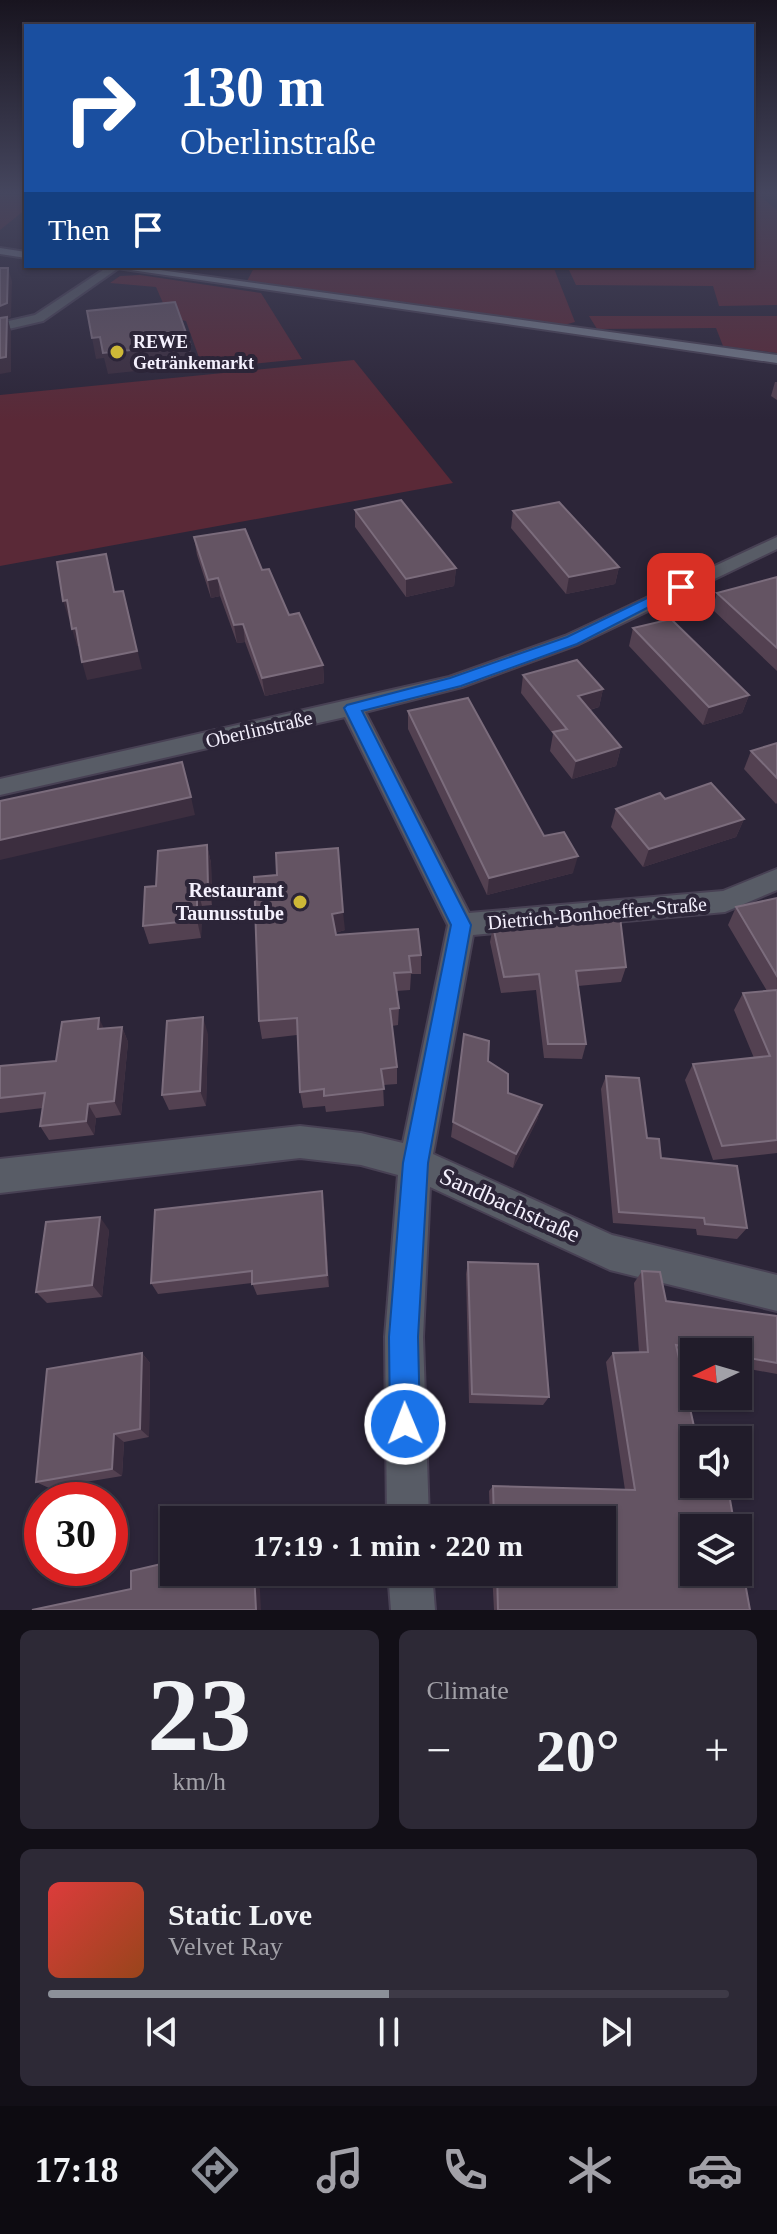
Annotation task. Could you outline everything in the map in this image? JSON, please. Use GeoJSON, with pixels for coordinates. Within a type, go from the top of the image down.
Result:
{"type":"FeatureCollection","features":[{"type":"Feature","properties":{"kind":"street"},"geometry":{"type":"LineString","coordinates":[[0,327],[39,318],[110,270]]}},
{"type":"Feature","properties":{"kind":"street"},"geometry":{"type":"LineString","coordinates":[[138,270],[777,359]]}},
{"type":"Feature","properties":{"kind":"street","name":"Oberlinstraße"},"geometry":{"type":"LineString","coordinates":[[0,787],[455,682],[572,640],[777,542]]}},
{"type":"Feature","properties":{"kind":"street"},"geometry":{"type":"LineString","coordinates":[[352,708],[461,925],[415,1163],[404,1337],[408,1506]]}},
{"type":"Feature","properties":{"kind":"street","name":"Dietrich-Bonhoeffer-Straße"},"geometry":{"type":"LineString","coordinates":[[461,925],[725,901],[777,879]]}},
{"type":"Feature","properties":{"kind":"street","name":"Sandbachstraße"},"geometry":{"type":"LineString","coordinates":[[0,1176],[300,1142],[361,1149],[415,1163],[610,1252],[777,1293]]}},
{"type":"Feature","properties":{"kind":"street"},"geometry":{"type":"LineString","coordinates":[[411,1586],[413,1610]]}},
{"type":"Feature","properties":{"kind":"shaded area"},"geometry":{"type":"Polygon","coordinates":[[[253,270],[555,270],[575,322],[564,325],[247,281],[253,270]]]}},
{"type":"Feature","properties":{"kind":"shaded area"},"geometry":{"type":"Polygon","coordinates":[[[569,270],[777,270],[777,305],[719,306],[713,286],[576,285],[569,270]]]}},
{"type":"Feature","properties":{"kind":"shaded area"},"geometry":{"type":"Polygon","coordinates":[[[140,275],[261,293],[302,359],[203,369],[186,321],[169,317],[156,287],[110,283],[120,276],[140,275]]]}},
{"type":"Feature","properties":{"kind":"shaded area"},"geometry":{"type":"Polygon","coordinates":[[[589,316],[777,316],[777,353],[723,346],[716,328],[597,329],[589,316]]]}},
{"type":"Feature","properties":{"kind":"shaded area"},"geometry":{"type":"Polygon","coordinates":[[[354,360],[453,483],[0,566],[0,395],[354,360]]]}},
{"type":"Feature","properties":{"kind":"building"},"geometry":{"type":"Polygon","coordinates":[[[0,270],[8,270],[7,303],[0,306],[0,270]]]}},
{"type":"Feature","properties":{"kind":"building"},"geometry":{"type":"Polygon","coordinates":[[[175,302],[190,344],[103,353],[100,337],[92,338],[87,311],[175,302]]]}},
{"type":"Feature","properties":{"kind":"building"},"geometry":{"type":"Polygon","coordinates":[[[7,317],[6,357],[0,358],[0,318],[7,317]]]}},
{"type":"Feature","properties":{"kind":"building"},"geometry":{"type":"Polygon","coordinates":[[[401,500],[456,568],[406,579],[355,510],[401,500]]]}},
{"type":"Feature","properties":{"kind":"building"},"geometry":{"type":"Polygon","coordinates":[[[559,502],[619,567],[569,577],[513,511],[559,502]]]}},
{"type":"Feature","properties":{"kind":"building"},"geometry":{"type":"Polygon","coordinates":[[[245,529],[262,570],[269,569],[289,615],[299,613],[323,665],[262,678],[243,624],[234,625],[218,578],[208,580],[194,537],[245,529]]]}},
{"type":"Feature","properties":{"kind":"building"},"geometry":{"type":"Polygon","coordinates":[[[106,554],[114,592],[123,591],[137,651],[82,662],[76,628],[72,629],[67,600],[63,601],[57,562],[106,554]]]}},
{"type":"Feature","properties":{"kind":"building"},"geometry":{"type":"Polygon","coordinates":[[[777,577],[777,648],[717,593],[777,577]]]}},
{"type":"Feature","properties":{"kind":"building"},"geometry":{"type":"Polygon","coordinates":[[[671,619],[749,695],[709,707],[633,628],[671,619]]]}},
{"type":"Feature","properties":{"kind":"building"},"geometry":{"type":"Polygon","coordinates":[[[577,660],[603,689],[578,696],[621,747],[576,761],[553,732],[567,729],[523,675],[577,660]]]}},
{"type":"Feature","properties":{"kind":"building"},"geometry":{"type":"Polygon","coordinates":[[[468,698],[544,836],[564,832],[578,856],[489,878],[408,711],[468,698]]]}},
{"type":"Feature","properties":{"kind":"building"},"geometry":{"type":"Polygon","coordinates":[[[777,743],[777,778],[751,751],[777,743]]]}},
{"type":"Feature","properties":{"kind":"building"},"geometry":{"type":"Polygon","coordinates":[[[182,762],[191,797],[0,840],[0,801],[182,762]]]}},
{"type":"Feature","properties":{"kind":"building"},"geometry":{"type":"Polygon","coordinates":[[[711,783],[744,819],[649,849],[616,809],[660,793],[665,799],[711,783]]]}},
{"type":"Feature","properties":{"kind":"building"},"geometry":{"type":"Polygon","coordinates":[[[207,845],[208,887],[197,888],[197,920],[143,926],[145,887],[156,886],[158,851],[207,845]]]}},
{"type":"Feature","properties":{"kind":"building"},"geometry":{"type":"Polygon","coordinates":[[[338,848],[343,912],[332,914],[336,935],[418,929],[421,955],[409,956],[411,972],[394,973],[399,1008],[390,1009],[397,1067],[381,1069],[384,1089],[324,1096],[324,1089],[300,1092],[297,1018],[259,1021],[254,877],[277,875],[276,853],[338,848]]]}},
{"type":"Feature","properties":{"kind":"building"},"geometry":{"type":"Polygon","coordinates":[[[777,898],[777,976],[736,907],[777,898]]]}},
{"type":"Feature","properties":{"kind":"building"},"geometry":{"type":"Polygon","coordinates":[[[620,917],[626,967],[576,971],[586,1044],[548,1044],[539,974],[504,977],[493,926],[620,917]]]}},
{"type":"Feature","properties":{"kind":"building"},"geometry":{"type":"Polygon","coordinates":[[[777,990],[777,1140],[722,1146],[693,1064],[770,1056],[743,993],[777,990]]]}},
{"type":"Feature","properties":{"kind":"building"},"geometry":{"type":"Polygon","coordinates":[[[203,1017],[200,1091],[162,1095],[167,1021],[203,1017]]]}},
{"type":"Feature","properties":{"kind":"building"},"geometry":{"type":"Polygon","coordinates":[[[99,1018],[98,1029],[122,1027],[114,1101],[88,1104],[86,1121],[40,1126],[45,1093],[0,1098],[0,1066],[56,1061],[62,1022],[99,1018]]]}},
{"type":"Feature","properties":{"kind":"building"},"geometry":{"type":"Polygon","coordinates":[[[464,1034],[489,1041],[488,1061],[508,1074],[508,1093],[542,1105],[516,1154],[453,1122],[464,1034]]]}},
{"type":"Feature","properties":{"kind":"building"},"geometry":{"type":"Polygon","coordinates":[[[606,1076],[639,1078],[647,1138],[659,1139],[661,1158],[737,1166],[747,1228],[705,1224],[704,1218],[619,1212],[606,1076]]]}},
{"type":"Feature","properties":{"kind":"building"},"geometry":{"type":"Polygon","coordinates":[[[322,1191],[327,1275],[252,1284],[252,1271],[151,1283],[155,1210],[322,1191]]]}},
{"type":"Feature","properties":{"kind":"building"},"geometry":{"type":"Polygon","coordinates":[[[100,1217],[92,1285],[36,1292],[46,1222],[100,1217]]]}},
{"type":"Feature","properties":{"kind":"building"},"geometry":{"type":"Polygon","coordinates":[[[468,1262],[538,1264],[549,1397],[472,1394],[468,1262]]]}},
{"type":"Feature","properties":{"kind":"building"},"geometry":{"type":"Polygon","coordinates":[[[642,1271],[660,1272],[666,1301],[777,1316],[777,1363],[752,1359],[752,1338],[680,1338],[680,1346],[676,1345],[680,1363],[680,1410],[690,1410],[694,1426],[680,1426],[680,1498],[730,1498],[733,1514],[680,1514],[680,1586],[746,1586],[750,1610],[498,1610],[497,1586],[616,1586],[616,1506],[494,1506],[493,1486],[635,1490],[613,1353],[648,1352],[642,1271]]]}},
{"type":"Feature","properties":{"kind":"building"},"geometry":{"type":"Polygon","coordinates":[[[142,1353],[140,1429],[114,1434],[112,1469],[36,1482],[47,1369],[142,1353]]]}},
{"type":"Feature","properties":{"kind":"building"},"geometry":{"type":"Polygon","coordinates":[[[160,1564],[160,1586],[255,1586],[256,1610],[32,1610],[131,1589],[131,1571],[160,1564]]]}},
{"type":"Feature","properties":{"kind":"place","name":"REWE Getränkemarkt"},"geometry":{"type":"Point","coordinates":[117,352]}},
{"type":"Feature","properties":{"kind":"place","name":"Restaurant Taunusstube"},"geometry":{"type":"Point","coordinates":[300,902]}},
{"type":"Feature","properties":{"kind":"route"},"geometry":{"type":"LineString","coordinates":[[405,1424],[404,1337],[415,1163],[461,925],[352,708],[455,682],[572,640],[681,587]]}}]}
